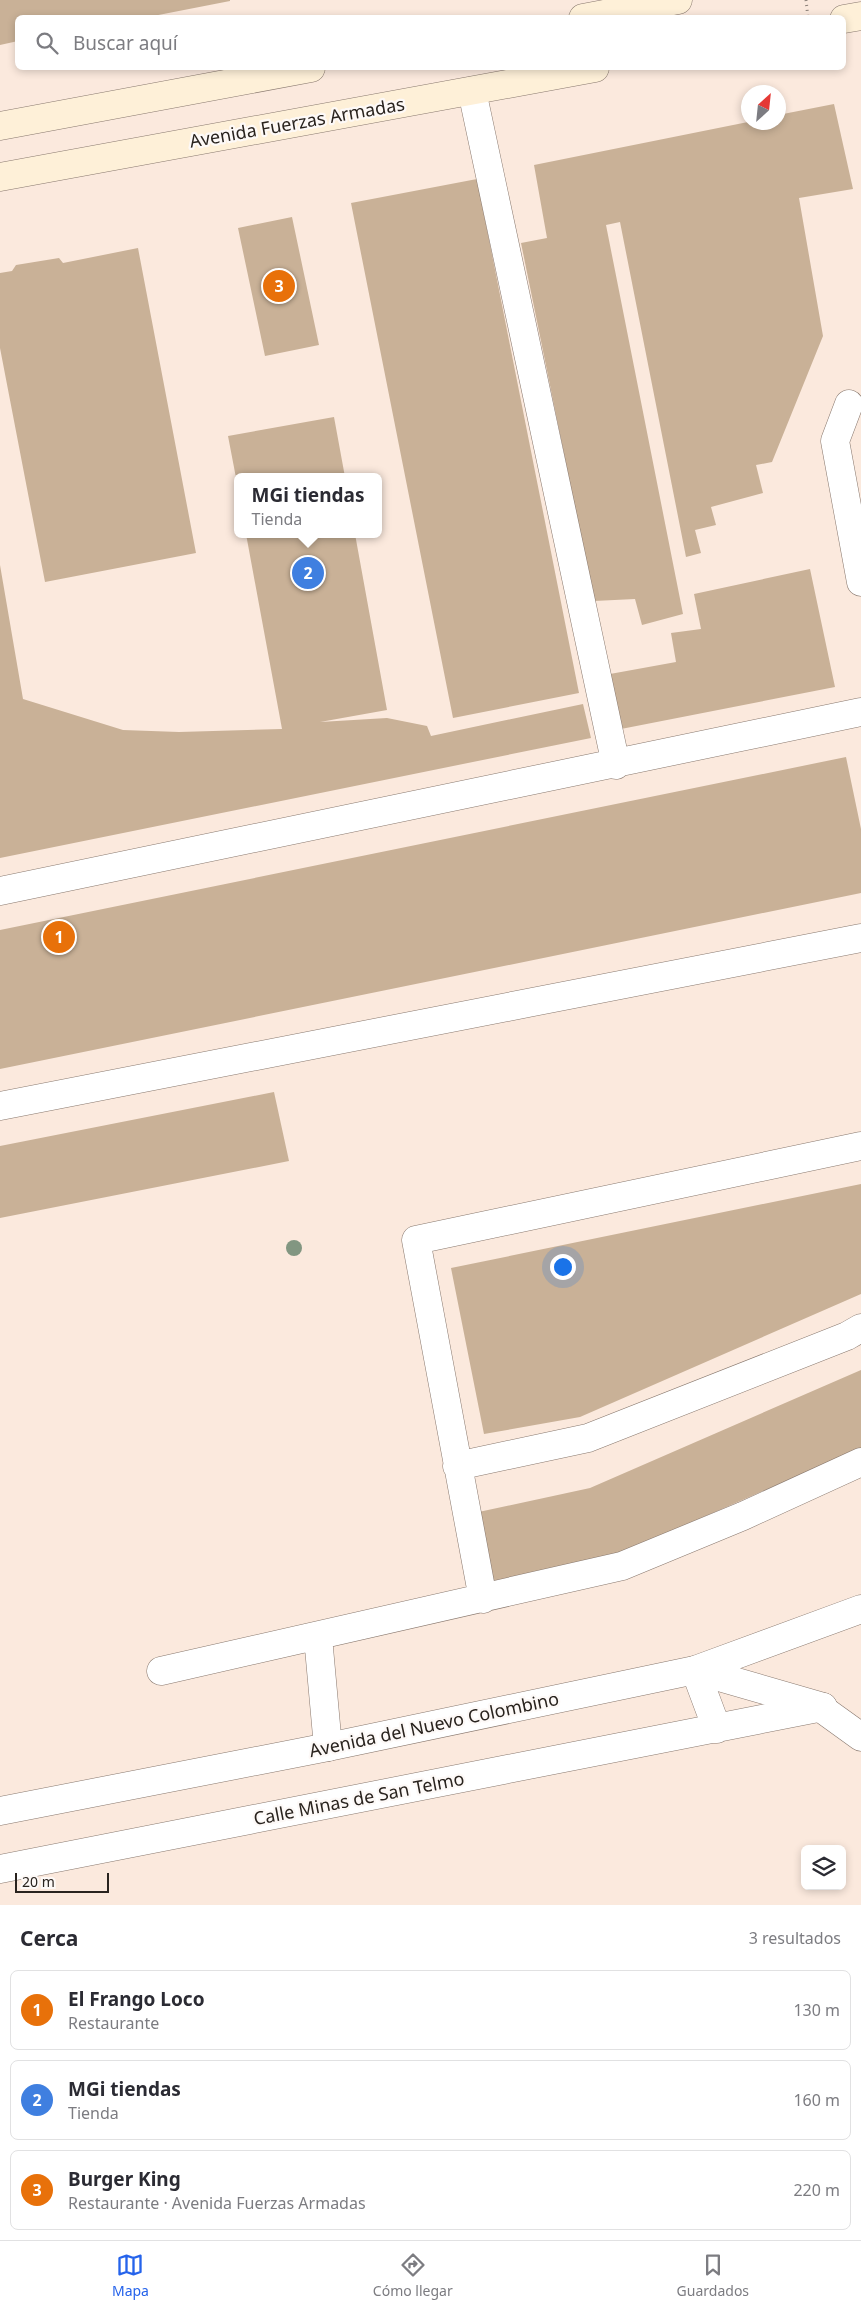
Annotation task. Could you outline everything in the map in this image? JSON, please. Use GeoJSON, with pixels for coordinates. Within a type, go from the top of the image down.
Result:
{"type":"FeatureCollection","features":[{"type":"Feature","properties":{"kind":"main road"},"geometry":{"type":"LineString","coordinates":[[602,15],[670,5]]}},
{"type":"Feature","properties":{"kind":"main road"},"geometry":{"type":"LineString","coordinates":[[846,19],[861,16]]}},
{"type":"Feature","properties":{"kind":"main road"},"geometry":{"type":"LineString","coordinates":[[0,126],[300,70]]}},
{"type":"Feature","properties":{"kind":"main road","name":"Avenida Fuerzas Armadas"},"geometry":{"type":"LineString","coordinates":[[0,177],[584,70]]}},
{"type":"Feature","properties":{"kind":"street"},"geometry":{"type":"LineString","coordinates":[[472,91],[616,765]]}},
{"type":"Feature","properties":{"kind":"street"},"geometry":{"type":"LineString","coordinates":[[849,404],[835,441],[861,582]]}},
{"type":"Feature","properties":{"kind":"street"},"geometry":{"type":"LineString","coordinates":[[0,891],[616,765],[861,712]]}},
{"type":"Feature","properties":{"kind":"street"},"geometry":{"type":"LineString","coordinates":[[0,1106],[861,938]]}},
{"type":"Feature","properties":{"kind":"street"},"geometry":{"type":"LineString","coordinates":[[483,1599],[416,1240],[861,1146]]}},
{"type":"Feature","properties":{"kind":"street"},"geometry":{"type":"LineString","coordinates":[[457,1466],[588,1438],[847,1336],[861,1328]]}},
{"type":"Feature","properties":{"kind":"street"},"geometry":{"type":"LineString","coordinates":[[161,1671],[318,1637],[622,1566],[743,1516],[861,1462]]}},
{"type":"Feature","properties":{"kind":"street","name":"Avenida del Nuevo Colombino"},"geometry":{"type":"LineString","coordinates":[[0,1811],[328,1747],[695,1670],[861,1609]]}},
{"type":"Feature","properties":{"kind":"street"},"geometry":{"type":"LineString","coordinates":[[318,1637],[328,1747]]}},
{"type":"Feature","properties":{"kind":"street"},"geometry":{"type":"LineString","coordinates":[[695,1670],[823,1707],[825,1711],[861,1737]]}},
{"type":"Feature","properties":{"kind":"street"},"geometry":{"type":"LineString","coordinates":[[695,1670],[718,1729]]}},
{"type":"Feature","properties":{"kind":"street","name":"Calle Minas de San Telmo"},"geometry":{"type":"LineString","coordinates":[[0,1869],[823,1707]]}},
{"type":"Feature","properties":{"kind":"path"},"geometry":{"type":"LineString","coordinates":[[806,0],[808,15]]}},
{"type":"Feature","properties":{"kind":"building"},"geometry":{"type":"Polygon","coordinates":[[[0,0],[230,0],[158,15],[15,15],[15,42],[0,45],[0,0]]]}},
{"type":"Feature","properties":{"kind":"building"},"geometry":{"type":"Polygon","coordinates":[[[834,104],[853,189],[799,198],[823,336],[772,462],[756,465],[763,493],[711,507],[716,525],[695,530],[701,553],[686,557],[620,222],[606,225],[683,614],[642,625],[635,599],[594,601],[521,243],[547,238],[534,165],[741,123],[741,130],[786,130],[786,113],[834,104]]]}},
{"type":"Feature","properties":{"kind":"building"},"geometry":{"type":"Polygon","coordinates":[[[477,179],[579,693],[453,718],[351,203],[477,179]]]}},
{"type":"Feature","properties":{"kind":"building"},"geometry":{"type":"Polygon","coordinates":[[[292,217],[319,345],[265,356],[238,228],[292,217]]]}},
{"type":"Feature","properties":{"kind":"building"},"geometry":{"type":"Polygon","coordinates":[[[138,248],[196,553],[45,582],[0,348],[0,273],[12,271],[16,265],[59,258],[63,263],[138,248]]]}},
{"type":"Feature","properties":{"kind":"building"},"geometry":{"type":"Polygon","coordinates":[[[334,417],[344,473],[235,473],[228,436],[334,417]]]}},
{"type":"Feature","properties":{"kind":"building"},"geometry":{"type":"Polygon","coordinates":[[[247,538],[356,538],[387,710],[320,722],[387,718],[427,726],[431,736],[583,704],[591,738],[0,858],[0,565],[23,699],[123,730],[179,732],[282,729],[247,538]]]}},
{"type":"Feature","properties":{"kind":"building"},"geometry":{"type":"Polygon","coordinates":[[[810,569],[835,687],[621,729],[610,674],[676,662],[671,633],[701,629],[694,594],[810,569]]]}},
{"type":"Feature","properties":{"kind":"building"},"geometry":{"type":"Polygon","coordinates":[[[846,757],[861,829],[861,893],[0,1069],[0,930],[846,757]]]}},
{"type":"Feature","properties":{"kind":"building"},"geometry":{"type":"Polygon","coordinates":[[[274,1092],[289,1161],[0,1218],[0,1146],[274,1092]]]}},
{"type":"Feature","properties":{"kind":"building"},"geometry":{"type":"Polygon","coordinates":[[[861,1184],[861,1294],[580,1417],[484,1434],[451,1268],[861,1184]]]}},
{"type":"Feature","properties":{"kind":"building"},"geometry":{"type":"Polygon","coordinates":[[[861,1370],[861,1448],[610,1558],[488,1583],[474,1513],[590,1488],[861,1370]]]}},
{"type":"Feature","properties":{"kind":"place","name":"Burger King"},"geometry":{"type":"Point","coordinates":[279,286]}},
{"type":"Feature","properties":{"kind":"place","name":"MGi tiendas"},"geometry":{"type":"Point","coordinates":[308,573]}},
{"type":"Feature","properties":{"kind":"place","name":"El Frango Loco"},"geometry":{"type":"Point","coordinates":[59,937]}}]}
